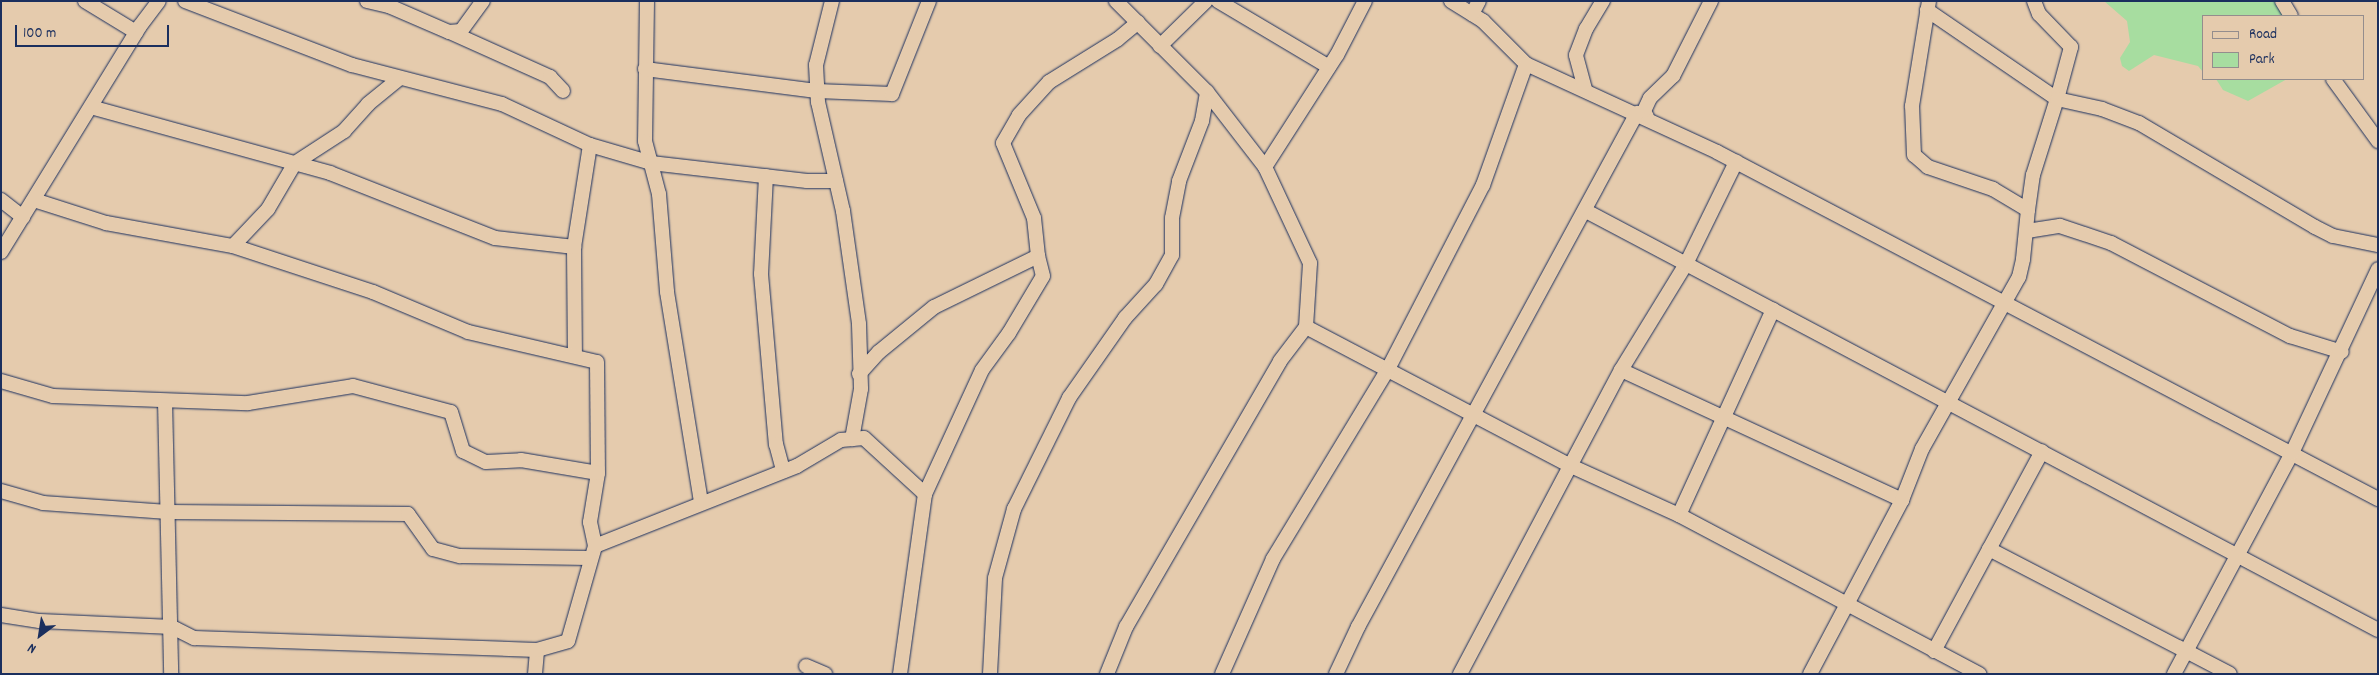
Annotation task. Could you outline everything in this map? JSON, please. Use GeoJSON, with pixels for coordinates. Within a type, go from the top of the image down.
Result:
{"type":"FeatureCollection","features":[{"type":"Feature","properties":{"kind":"street"},"geometry":{"type":"LineString","coordinates":[[86,1],[136,32]]}},
{"type":"Feature","properties":{"kind":"street"},"geometry":{"type":"LineString","coordinates":[[1,252],[136,32],[159,1]]}},
{"type":"Feature","properties":{"kind":"street"},"geometry":{"type":"LineString","coordinates":[[185,1],[352,65],[502,104],[590,145],[651,163],[766,176],[836,180]]}},
{"type":"Feature","properties":{"kind":"street"},"geometry":{"type":"LineString","coordinates":[[367,1],[389,6],[550,77],[562,91]]}},
{"type":"Feature","properties":{"kind":"street"},"geometry":{"type":"LineString","coordinates":[[449,32],[461,30],[483,1]]}},
{"type":"Feature","properties":{"kind":"street"},"geometry":{"type":"LineString","coordinates":[[647,1],[645,141],[659,194],[667,292],[701,503]]}},
{"type":"Feature","properties":{"kind":"street"},"geometry":{"type":"LineString","coordinates":[[832,1],[816,65],[818,91],[853,268],[859,374],[862,389],[852,439]]}},
{"type":"Feature","properties":{"kind":"street"},"geometry":{"type":"LineString","coordinates":[[645,69],[818,91],[892,94],[929,1]]}},
{"type":"Feature","properties":{"kind":"street"},"geometry":{"type":"LineString","coordinates":[[1107,674],[1126,627],[1280,361],[1306,327],[1310,263],[1265,167],[1207,92],[1116,1]]}},
{"type":"Feature","properties":{"kind":"street"},"geometry":{"type":"LineString","coordinates":[[1160,46],[1206,1]]}},
{"type":"Feature","properties":{"kind":"street"},"geometry":{"type":"LineString","coordinates":[[1218,1],[1328,67]]}},
{"type":"Feature","properties":{"kind":"street"},"geometry":{"type":"LineString","coordinates":[[1265,167],[1328,67],[1365,1]]}},
{"type":"Feature","properties":{"kind":"street"},"geometry":{"type":"LineString","coordinates":[[1451,1],[1494,30],[1526,64],[1642,115],[1736,162],[2378,499]]}},
{"type":"Feature","properties":{"kind":"street"},"geometry":{"type":"LineString","coordinates":[[1472,14],[1479,1]]}},
{"type":"Feature","properties":{"kind":"street"},"geometry":{"type":"LineString","coordinates":[[1585,89],[1576,55],[1586,29],[1604,1]]}},
{"type":"Feature","properties":{"kind":"street"},"geometry":{"type":"LineString","coordinates":[[1336,674],[1358,627],[1586,211],[1650,98],[1674,76],[1711,1]]}},
{"type":"Feature","properties":{"kind":"street"},"geometry":{"type":"LineString","coordinates":[[1810,674],[1902,500],[1922,449],[2019,277],[2027,231],[2033,175],[2071,47],[2039,14],[2034,1]]}},
{"type":"Feature","properties":{"kind":"street"},"geometry":{"type":"LineString","coordinates":[[2282,1],[2291,15]]}},
{"type":"Feature","properties":{"kind":"street"},"geometry":{"type":"LineString","coordinates":[[2028,210],[1993,189],[1928,167],[1914,155],[1912,106],[1928,6],[2057,99],[2102,109],[2139,123],[2315,227],[2333,236],[2378,244]]}},
{"type":"Feature","properties":{"kind":"street"},"geometry":{"type":"LineString","coordinates":[[900,674],[925,494],[982,370],[1009,333],[1043,276],[1038,256],[1034,218],[1003,143],[1019,115],[1049,82],[1118,39],[1138,22]]}},
{"type":"Feature","properties":{"kind":"street"},"geometry":{"type":"LineString","coordinates":[[1222,674],[1274,560],[1388,369],[1489,172],[1526,64]]}},
{"type":"Feature","properties":{"kind":"street"},"geometry":{"type":"LineString","coordinates":[[232,246],[268,209],[295,164],[344,131],[368,104],[400,78]]}},
{"type":"Feature","properties":{"kind":"street"},"geometry":{"type":"LineString","coordinates":[[2334,80],[2378,141]]}},
{"type":"Feature","properties":{"kind":"street"},"geometry":{"type":"LineString","coordinates":[[990,674],[995,578],[1014,510],[1069,398],[1125,318],[1156,284],[1172,255],[1172,218],[1179,181],[1202,121],[1207,92]]}},
{"type":"Feature","properties":{"kind":"street"},"geometry":{"type":"LineString","coordinates":[[91,107],[295,164],[414,204],[495,238],[574,246]]}},
{"type":"Feature","properties":{"kind":"street"},"geometry":{"type":"LineString","coordinates":[[575,355],[574,246],[590,145]]}},
{"type":"Feature","properties":{"kind":"street"},"geometry":{"type":"LineString","coordinates":[[1460,674],[1622,370],[1686,264],[1736,162]]}},
{"type":"Feature","properties":{"kind":"street"},"geometry":{"type":"LineString","coordinates":[[766,176],[761,274],[776,444],[783,471]]}},
{"type":"Feature","properties":{"kind":"street"},"geometry":{"type":"LineString","coordinates":[[1,200],[23,217]]}},
{"type":"Feature","properties":{"kind":"street"},"geometry":{"type":"LineString","coordinates":[[1,615],[40,621],[172,627],[194,638],[537,650],[568,641],[592,552],[590,522],[598,473],[597,362],[575,355],[468,332],[373,292],[232,246],[106,222],[34,200]]}},
{"type":"Feature","properties":{"kind":"street"},"geometry":{"type":"LineString","coordinates":[[1586,211],[2378,630]]}},
{"type":"Feature","properties":{"kind":"street"},"geometry":{"type":"LineString","coordinates":[[2027,231],[2060,226],[2111,243],[2290,336],[2342,352]]}},
{"type":"Feature","properties":{"kind":"street"},"geometry":{"type":"LineString","coordinates":[[859,374],[879,352],[934,307],[1038,256]]}},
{"type":"Feature","properties":{"kind":"street"},"geometry":{"type":"LineString","coordinates":[[2174,674],[2292,453],[2342,352],[2378,269]]}},
{"type":"Feature","properties":{"kind":"street"},"geometry":{"type":"LineString","coordinates":[[1679,515],[1773,310]]}},
{"type":"Feature","properties":{"kind":"street"},"geometry":{"type":"LineString","coordinates":[[1306,327],[1571,466],[1679,515],[1979,674]]}},
{"type":"Feature","properties":{"kind":"street"},"geometry":{"type":"LineString","coordinates":[[1622,370],[1726,415],[1902,500]]}},
{"type":"Feature","properties":{"kind":"street"},"geometry":{"type":"LineString","coordinates":[[1,381],[53,396],[248,403],[353,386],[451,412],[463,451],[486,462],[521,460],[598,473]]}},
{"type":"Feature","properties":{"kind":"street"},"geometry":{"type":"LineString","coordinates":[[165,401],[172,627],[171,674]]}},
{"type":"Feature","properties":{"kind":"street"},"geometry":{"type":"LineString","coordinates":[[1,491],[44,503],[168,512],[408,514],[433,549],[460,556],[592,552],[701,503],[783,471],[841,440],[864,438],[925,494]]}},
{"type":"Feature","properties":{"kind":"street"},"geometry":{"type":"LineString","coordinates":[[1934,651],[2042,451]]}},
{"type":"Feature","properties":{"kind":"street"},"geometry":{"type":"LineString","coordinates":[[1989,549],[2187,650],[2230,674]]}},
{"type":"Feature","properties":{"kind":"street"},"geometry":{"type":"LineString","coordinates":[[535,674],[537,650]]}},
{"type":"Feature","properties":{"kind":"street"},"geometry":{"type":"LineString","coordinates":[[806,666],[826,674]]}},
{"type":"Feature","properties":{"kind":"green space"},"geometry":{"type":"Polygon","coordinates":[[[2104,1],[2282,1],[2291,15],[2202,15],[2202,71],[2198,66],[2154,55],[2129,71],[2122,66],[2120,58],[2130,42],[2127,21],[2104,1]]]}},
{"type":"Feature","properties":{"kind":"green space"},"geometry":{"type":"Polygon","coordinates":[[[2217,80],[2285,80],[2248,101],[2223,90],[2217,80]]]}}]}
